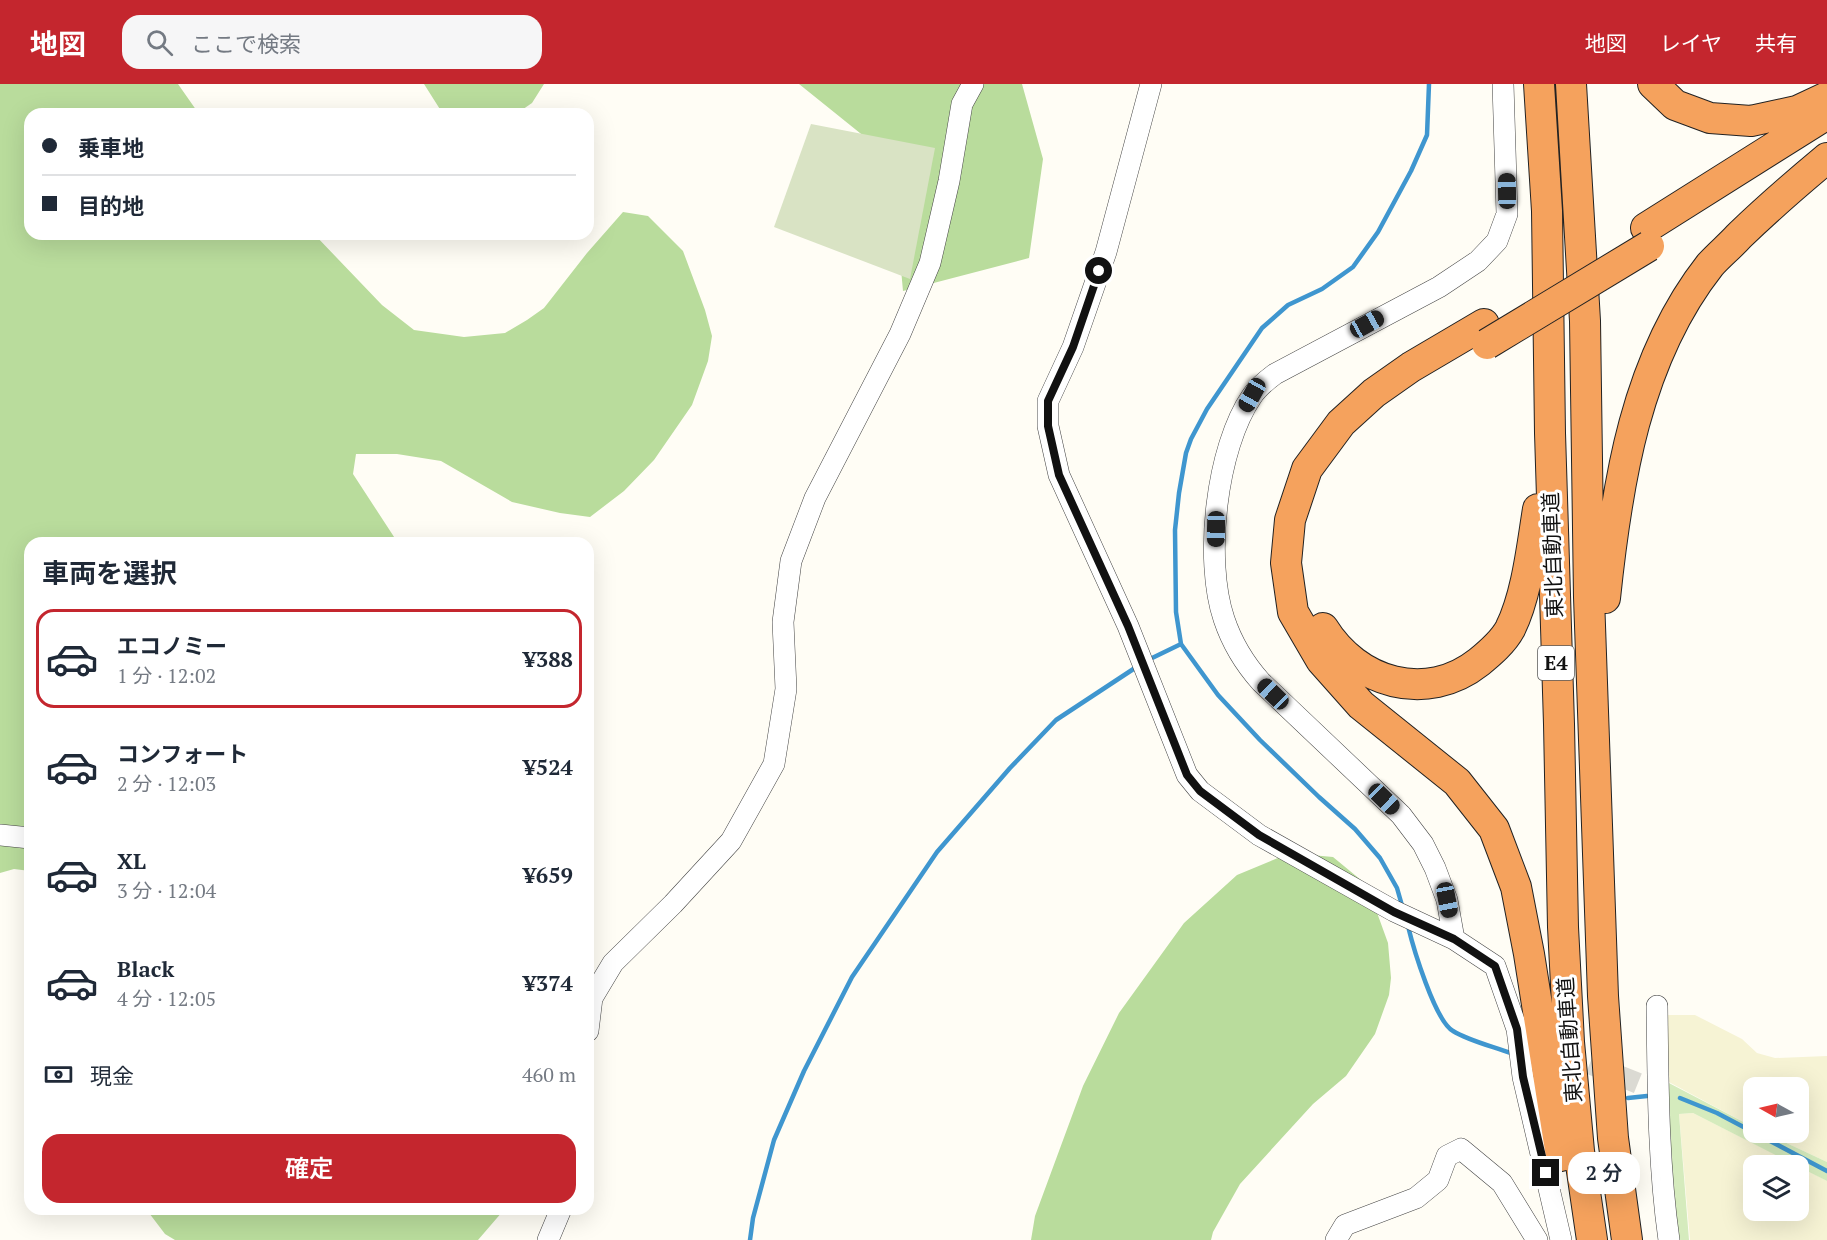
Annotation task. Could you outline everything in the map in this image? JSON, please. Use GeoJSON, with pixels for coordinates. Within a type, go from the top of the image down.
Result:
{"type":"FeatureCollection","features":[{"type":"Feature","properties":{"kind":"highway","name":"東北自動車道"},"geometry":{"type":"LineString","coordinates":[[1539,84],[1546,211],[1563,927],[1578,1140],[1592,1240]]}},
{"type":"Feature","properties":{"kind":"highway","name":"東北自動車道"},"geometry":{"type":"LineString","coordinates":[[1571,84],[1585,321],[1589,597],[1603,996],[1613,1138],[1627,1240]]}},
{"type":"Feature","properties":{"kind":"highway"},"geometry":{"type":"LineString","coordinates":[[1653,84],[1675,105],[1710,118],[1750,121],[1797,111],[1827,97]]}},
{"type":"Feature","properties":{"kind":"highway"},"geometry":{"type":"LineString","coordinates":[[1647,237],[1827,114]]}},
{"type":"Feature","properties":{"kind":"highway"},"geometry":{"type":"LineString","coordinates":[[1550,433],[1525,586],[1510,629],[1492,652],[1468,670],[1445,680],[1419,684],[1390,681],[1366,672],[1348,659],[1331,641],[1310,601],[1305,580],[1304,535],[1317,488],[1327,468],[1344,446],[1367,422],[1485,334],[1647,237],[1827,138]]}},
{"type":"Feature","properties":{"kind":"highway"},"geometry":{"type":"LineString","coordinates":[[1596,800],[1605,597],[1616,508],[1634,422],[1651,370],[1680,311],[1711,265],[1767,209],[1827,158]]}},
{"type":"Feature","properties":{"kind":"highway"},"geometry":{"type":"LineString","coordinates":[[1485,334],[1411,367],[1374,393],[1341,423],[1307,469],[1290,520],[1286,562],[1293,612],[1321,660],[1361,705],[1457,782],[1494,829],[1516,887],[1529,954],[1564,1175],[1582,1240]]}},
{"type":"Feature","properties":{"kind":"street"},"geometry":{"type":"LineString","coordinates":[[594,995],[613,963],[673,904],[731,841],[774,764],[786,689],[783,622],[791,561],[814,498],[900,334],[930,263],[949,181],[962,104],[972,84]]}},
{"type":"Feature","properties":{"kind":"street"},"geometry":{"type":"LineString","coordinates":[[1151,84],[1106,252],[1073,347],[1048,401],[1048,426],[1059,475],[1128,626],[1187,775],[1200,791],[1259,835],[1394,912],[1454,939],[1495,966],[1524,1038],[1522,1068],[1561,1240]]}},
{"type":"Feature","properties":{"kind":"street"},"geometry":{"type":"LineString","coordinates":[[1454,939],[1447,900],[1436,868],[1423,844],[1401,815],[1261,682],[1245,664],[1235,647],[1218,595],[1216,514],[1228,447],[1252,395],[1265,382],[1275,374],[1439,287],[1478,261],[1497,241],[1507,214],[1503,84]]}},
{"type":"Feature","properties":{"kind":"street"},"geometry":{"type":"LineString","coordinates":[[0,835],[24,837]]}},
{"type":"Feature","properties":{"kind":"street"},"geometry":{"type":"LineString","coordinates":[[1657,1006],[1650,1085],[1669,1240]]}},
{"type":"Feature","properties":{"kind":"street"},"geometry":{"type":"LineString","coordinates":[[1336,1240],[1345,1225],[1416,1198],[1438,1180],[1447,1156],[1461,1149],[1502,1183],[1537,1240]]}},
{"type":"Feature","properties":{"kind":"street"},"geometry":{"type":"LineString","coordinates":[[548,1240],[558,1215]]}},
{"type":"Feature","properties":{"kind":"shaded area"},"geometry":{"type":"Polygon","coordinates":[[[1667,1015],[1695,1015],[1742,1039],[1757,1053],[1775,1058],[1827,1056],[1827,1162],[1786,1143],[1809,1143],[1809,1077],[1743,1077],[1743,1122],[1667,1081],[1667,1015]]]}},
{"type":"Feature","properties":{"kind":"shaded area"},"geometry":{"type":"Polygon","coordinates":[[[1693,1113],[1743,1138],[1743,1143],[1753,1143],[1777,1155],[1743,1155],[1743,1221],[1809,1221],[1809,1171],[1827,1181],[1827,1240],[1690,1240],[1679,1114],[1693,1113]]]}},
{"type":"Feature","properties":{"kind":"green space"},"geometry":{"type":"Polygon","coordinates":[[[0,84],[178,84],[195,108],[24,108],[24,240],[320,240],[382,305],[414,330],[464,337],[505,333],[544,308],[623,212],[648,216],[683,251],[712,336],[708,361],[692,405],[654,460],[624,491],[590,517],[512,502],[441,461],[397,454],[356,454],[353,474],[394,537],[24,537],[24,870],[14,869],[0,873],[0,84]]]}},
{"type":"Feature","properties":{"kind":"green space"},"geometry":{"type":"Polygon","coordinates":[[[424,84],[544,84],[532,103],[525,108],[439,108],[424,84]]]}},
{"type":"Feature","properties":{"kind":"green space"},"geometry":{"type":"Polygon","coordinates":[[[799,84],[1022,84],[1043,159],[1029,258],[903,291],[891,158],[799,84]]]}},
{"type":"Feature","properties":{"kind":"green space"},"geometry":{"type":"Polygon","coordinates":[[[811,124],[935,148],[910,279],[774,227],[811,124]]]}},
{"type":"Feature","properties":{"kind":"green space"},"geometry":{"type":"Polygon","coordinates":[[[1290,853],[1333,857],[1367,885],[1388,943],[1391,978],[1389,995],[1375,1034],[1346,1076],[1313,1104],[1240,1184],[1213,1232],[1211,1240],[1031,1240],[1035,1216],[1083,1086],[1119,1013],[1184,923],[1237,875],[1290,853]]]}},
{"type":"Feature","properties":{"kind":"green space"},"geometry":{"type":"Polygon","coordinates":[[[1667,1082],[1743,1122],[1743,1138],[1693,1113],[1679,1114],[1689,1240],[1676,1240],[1667,1082]]]}},
{"type":"Feature","properties":{"kind":"green space"},"geometry":{"type":"Polygon","coordinates":[[[1752,1143],[1786,1143],[1827,1162],[1827,1181],[1809,1172],[1809,1155],[1776,1155],[1752,1143]]]}},
{"type":"Feature","properties":{"kind":"green space"},"geometry":{"type":"Polygon","coordinates":[[[151,1215],[500,1215],[478,1240],[175,1240],[165,1234],[151,1215]]]}},
{"type":"Feature","properties":{"kind":"waterway"},"geometry":{"type":"LineString","coordinates":[[1403,909],[1397,888],[1380,858],[1355,829],[1260,740],[1218,695],[1181,644],[1176,612],[1175,530],[1186,453],[1207,409],[1262,328],[1288,305],[1322,289],[1353,267],[1378,232],[1411,171],[1427,135],[1429,84]]}},
{"type":"Feature","properties":{"kind":"waterway"},"geometry":{"type":"LineString","coordinates":[[1148,660],[1181,644]]}},
{"type":"Feature","properties":{"kind":"waterway"},"geometry":{"type":"LineString","coordinates":[[750,1240],[753,1218],[774,1140],[804,1071],[852,977],[937,852],[1010,768],[1056,720],[1138,666]]}},
{"type":"Feature","properties":{"kind":"waterway"},"geometry":{"type":"LineString","coordinates":[[1408,926],[1432,999],[1446,1024],[1453,1031],[1467,1038],[1513,1054]]}},
{"type":"Feature","properties":{"kind":"waterway"},"geometry":{"type":"LineString","coordinates":[[1628,1098],[1647,1096]]}},
{"type":"Feature","properties":{"kind":"waterway"},"geometry":{"type":"LineString","coordinates":[[1680,1098],[1717,1113],[1827,1171]]}},
{"type":"Feature","properties":{"kind":"tunnel"},"geometry":{"type":"LineString","coordinates":[[1561,1052],[1642,1085]]}},
{"type":"Feature","properties":{"kind":"route"},"geometry":{"type":"LineString","coordinates":[[1099,271],[1073,347],[1048,401],[1048,426],[1059,475],[1128,626],[1187,775],[1200,791],[1259,835],[1394,912],[1454,939],[1495,966],[1517,1029],[1523,1077],[1546,1173]]}}]}
